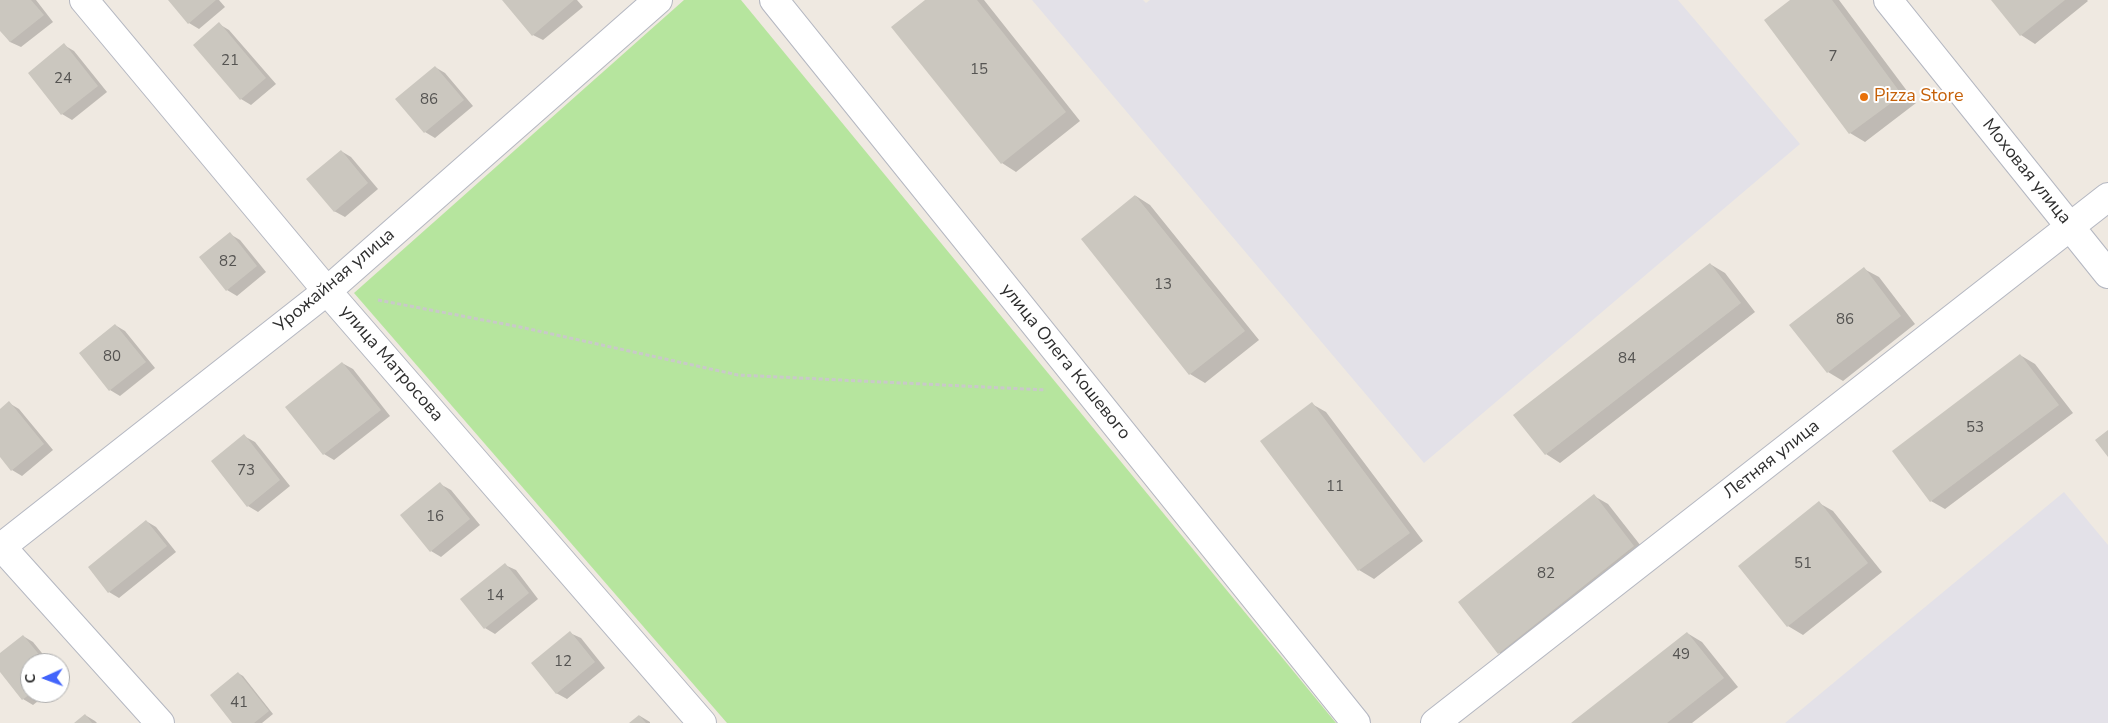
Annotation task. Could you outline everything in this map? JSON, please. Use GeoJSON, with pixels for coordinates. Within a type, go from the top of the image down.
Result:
{"type":"FeatureCollection","features":[{"type":"Feature","properties":{"kind":"street","name":"улица Матросова"},"geometry":{"type":"LineString","coordinates":[[84,0],[327,291],[702,723]]}},
{"type":"Feature","properties":{"kind":"street","name":"Урожайная улица"},"geometry":{"type":"LineString","coordinates":[[1,547],[327,291],[658,0]]}},
{"type":"Feature","properties":{"kind":"street","name":"улица Олега Кошевого"},"geometry":{"type":"LineString","coordinates":[[774,0],[1356,723]]}},
{"type":"Feature","properties":{"kind":"street","name":"Моховая улица"},"geometry":{"type":"LineString","coordinates":[[1888,0],[2108,274]]}},
{"type":"Feature","properties":{"kind":"street","name":"Летняя улица"},"geometry":{"type":"LineString","coordinates":[[1436,723],[2108,197]]}},
{"type":"Feature","properties":{"kind":"street"},"geometry":{"type":"LineString","coordinates":[[1,547],[160,723]]}},
{"type":"Feature","properties":{"kind":"path"},"geometry":{"type":"LineString","coordinates":[[376,300],[520,326],[738,375],[1089,392]]}},
{"type":"Feature","properties":{"kind":"shaded area"},"geometry":{"type":"Polygon","coordinates":[[[1032,0],[1143,0],[1146,3],[1150,0],[1678,0],[1800,144],[1424,463],[1032,0]]]}},
{"type":"Feature","properties":{"kind":"shaded area"},"geometry":{"type":"Polygon","coordinates":[[[2064,492],[2108,545],[2108,723],[1785,723],[2064,492]]]}},
{"type":"Feature","properties":{"kind":"green space"},"geometry":{"type":"Polygon","coordinates":[[[684,0],[741,0],[1336,723],[727,723],[354,293],[684,0]]]}},
{"type":"Feature","properties":{"kind":"building"},"geometry":{"type":"Polygon","coordinates":[[[0,0],[31,0],[44,15],[10,42],[0,31],[0,0]]]}},
{"type":"Feature","properties":{"kind":"building"},"geometry":{"type":"Polygon","coordinates":[[[168,0],[216,0],[188,24],[168,0]]]}},
{"type":"Feature","properties":{"kind":"building"},"geometry":{"type":"Polygon","coordinates":[[[502,0],[574,0],[532,36],[502,0]]]}},
{"type":"Feature","properties":{"kind":"building"},"geometry":{"type":"Polygon","coordinates":[[[925,0],[977,0],[1066,112],[1001,164],[891,27],[925,0]]]}},
{"type":"Feature","properties":{"kind":"building"},"geometry":{"type":"Polygon","coordinates":[[[1790,0],[1832,0],[1902,95],[1849,134],[1764,20],[1790,0]]]}},
{"type":"Feature","properties":{"kind":"building"},"geometry":{"type":"Polygon","coordinates":[[[1991,0],[2065,0],[2020,36],[1991,0]]]}},
{"type":"Feature","properties":{"kind":"building"},"geometry":{"type":"Polygon","coordinates":[[[219,22],[266,78],[240,100],[193,45],[219,22]]]}},
{"type":"Feature","properties":{"kind":"building"},"geometry":{"type":"Polygon","coordinates":[[[64,43],[98,86],[61,115],[28,73],[64,43]]]}},
{"type":"Feature","properties":{"kind":"building"},"geometry":{"type":"Polygon","coordinates":[[[435,66],[464,100],[424,133],[395,99],[435,66]]]}},
{"type":"Feature","properties":{"kind":"building"},"geometry":{"type":"Polygon","coordinates":[[[341,150],[368,183],[334,212],[306,179],[341,150]]]}},
{"type":"Feature","properties":{"kind":"building"},"geometry":{"type":"Polygon","coordinates":[[[1135,195],[1245,331],[1189,375],[1081,239],[1135,195]]]}},
{"type":"Feature","properties":{"kind":"building"},"geometry":{"type":"Polygon","coordinates":[[[230,232],[257,266],[226,291],[199,257],[230,232]]]}},
{"type":"Feature","properties":{"kind":"building"},"geometry":{"type":"Polygon","coordinates":[[[1710,263],[1741,303],[1545,455],[1513,415],[1710,263]]]}},
{"type":"Feature","properties":{"kind":"building"},"geometry":{"type":"Polygon","coordinates":[[[1864,267],[1901,316],[1827,373],[1789,325],[1864,267]]]}},
{"type":"Feature","properties":{"kind":"building"},"geometry":{"type":"Polygon","coordinates":[[[115,324],[146,362],[109,391],[79,353],[115,324]]]}},
{"type":"Feature","properties":{"kind":"building"},"geometry":{"type":"Polygon","coordinates":[[[2020,354],[2059,405],[1930,502],[1892,451],[2020,354]]]}},
{"type":"Feature","properties":{"kind":"building"},"geometry":{"type":"Polygon","coordinates":[[[342,362],[381,410],[323,455],[285,407],[342,362]]]}},
{"type":"Feature","properties":{"kind":"building"},"geometry":{"type":"Polygon","coordinates":[[[9,401],[44,444],[11,471],[0,457],[0,409],[9,401]]]}},
{"type":"Feature","properties":{"kind":"building"},"geometry":{"type":"Polygon","coordinates":[[[1312,402],[1410,533],[1358,571],[1260,441],[1312,402]]]}},
{"type":"Feature","properties":{"kind":"building"},"geometry":{"type":"Polygon","coordinates":[[[2108,430],[2108,457],[2095,440],[2108,430]]]}},
{"type":"Feature","properties":{"kind":"building"},"geometry":{"type":"Polygon","coordinates":[[[244,434],[280,480],[247,507],[211,461],[244,434]]]}},
{"type":"Feature","properties":{"kind":"building"},"geometry":{"type":"Polygon","coordinates":[[[440,482],[470,519],[430,552],[400,515],[440,482]]]}},
{"type":"Feature","properties":{"kind":"building"},"geometry":{"type":"Polygon","coordinates":[[[1594,494],[1634,546],[1498,654],[1458,602],[1594,494]]]}},
{"type":"Feature","properties":{"kind":"building"},"geometry":{"type":"Polygon","coordinates":[[[1819,501],[1868,563],[1787,627],[1738,566],[1819,501]]]}},
{"type":"Feature","properties":{"kind":"building"},"geometry":{"type":"Polygon","coordinates":[[[146,520],[167,546],[108,593],[88,567],[146,520]]]}},
{"type":"Feature","properties":{"kind":"building"},"geometry":{"type":"Polygon","coordinates":[[[505,563],[529,593],[484,629],[460,599],[505,563]]]}},
{"type":"Feature","properties":{"kind":"building"},"geometry":{"type":"Polygon","coordinates":[[[570,631],[595,662],[556,694],[531,663],[570,631]]]}},
{"type":"Feature","properties":{"kind":"building"},"geometry":{"type":"Polygon","coordinates":[[[1687,632],[1724,678],[1667,723],[1571,723],[1687,632]]]}},
{"type":"Feature","properties":{"kind":"building"},"geometry":{"type":"Polygon","coordinates":[[[23,635],[38,653],[20,653],[20,697],[0,672],[0,653],[23,635]]]}},
{"type":"Feature","properties":{"kind":"building"},"geometry":{"type":"Polygon","coordinates":[[[238,672],[269,711],[254,723],[232,723],[210,695],[238,672]]]}},
{"type":"Feature","properties":{"kind":"building"},"geometry":{"type":"Polygon","coordinates":[[[85,714],[92,723],[74,723],[85,714]]]}},
{"type":"Feature","properties":{"kind":"building"},"geometry":{"type":"Polygon","coordinates":[[[639,715],[646,723],[629,723],[639,715]]]}},
{"type":"Feature","properties":{"kind":"place","name":"Pizza Store"},"geometry":{"type":"Point","coordinates":[1864,97]}}]}
